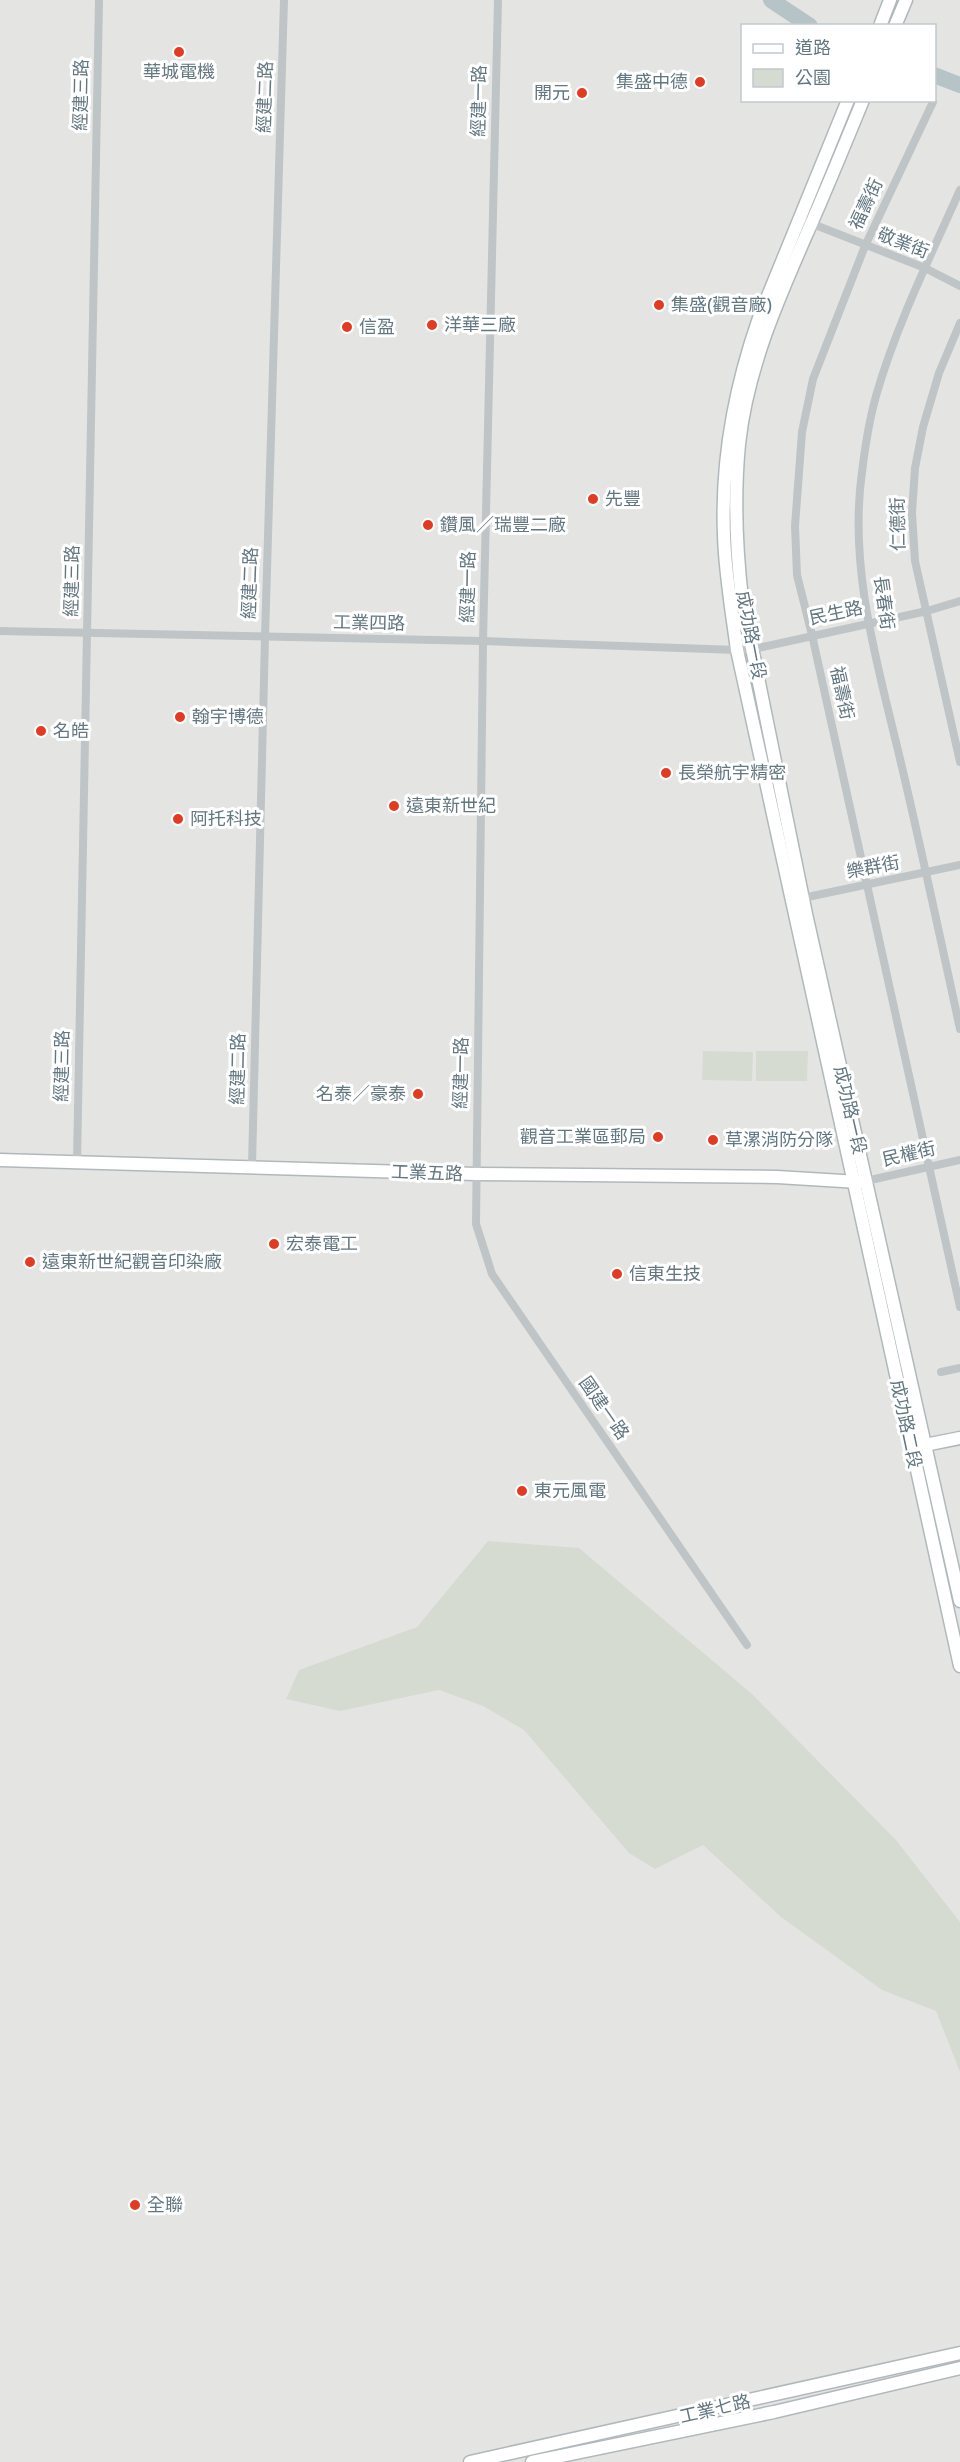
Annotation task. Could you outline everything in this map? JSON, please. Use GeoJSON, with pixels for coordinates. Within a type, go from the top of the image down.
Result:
{"type":"FeatureCollection","features":[{"type":"Feature","properties":{"kind":"street","name":"經建三路"},"geometry":{"type":"LineString","coordinates":[[76,1162],[99,0]]}},
{"type":"Feature","properties":{"kind":"street","name":"經建二路"},"geometry":{"type":"LineString","coordinates":[[252,1166],[284,0]]}},
{"type":"Feature","properties":{"kind":"street","name":"經建一路"},"geometry":{"type":"LineString","coordinates":[[476,1174],[483,641],[498,0]]}},
{"type":"Feature","properties":{"kind":"street"},"geometry":{"type":"LineString","coordinates":[[881,24],[890,0]]}},
{"type":"Feature","properties":{"kind":"street"},"geometry":{"type":"LineString","coordinates":[[896,24],[906,0]]}},
{"type":"Feature","properties":{"kind":"street","name":"成功路一段"},"geometry":{"type":"LineString","coordinates":[[847,102],[759,350],[739,443],[736,525],[742,599],[753,649],[797,899],[853,1182]]}},
{"type":"Feature","properties":{"kind":"street","name":"成功路一段"},"geometry":{"type":"LineString","coordinates":[[862,102],[748,350],[731,426],[724,535],[737,650],[866,1181]]}},
{"type":"Feature","properties":{"kind":"street","name":"福壽街"},"geometry":{"type":"LineString","coordinates":[[933,102],[865,246],[813,379],[801,432],[796,515],[797,575],[868,885],[960,1308]]}},
{"type":"Feature","properties":{"kind":"street","name":"長春街"},"geometry":{"type":"LineString","coordinates":[[960,190],[925,268],[876,397],[861,475],[860,517],[861,562],[869,623],[927,873],[960,1029]]}},
{"type":"Feature","properties":{"kind":"street","name":"敬業街"},"geometry":{"type":"LineString","coordinates":[[806,221],[925,268],[960,286]]}},
{"type":"Feature","properties":{"kind":"street","name":"仁德街"},"geometry":{"type":"LineString","coordinates":[[960,323],[939,373],[923,427],[915,468],[912,513],[915,561],[960,762]]}},
{"type":"Feature","properties":{"kind":"street","name":"民生路"},"geometry":{"type":"LineString","coordinates":[[737,650],[753,649],[927,611],[960,601]]}},
{"type":"Feature","properties":{"kind":"street","name":"工業四路"},"geometry":{"type":"LineString","coordinates":[[0,631],[483,641],[737,650]]}},
{"type":"Feature","properties":{"kind":"street","name":"樂群街"},"geometry":{"type":"LineString","coordinates":[[797,899],[960,865]]}},
{"type":"Feature","properties":{"kind":"street","name":"工業五路"},"geometry":{"type":"LineString","coordinates":[[0,1160],[476,1174],[777,1177],[866,1181]]}},
{"type":"Feature","properties":{"kind":"street","name":"民權街"},"geometry":{"type":"LineString","coordinates":[[866,1181],[960,1160]]}},
{"type":"Feature","properties":{"kind":"street","name":"國建一路"},"geometry":{"type":"LineString","coordinates":[[476,1174],[476,1224],[492,1274],[747,1645]]}},
{"type":"Feature","properties":{"kind":"street","name":"成功路二段"},"geometry":{"type":"LineString","coordinates":[[866,1181],[960,1601]]}},
{"type":"Feature","properties":{"kind":"street","name":"成功路二段"},"geometry":{"type":"LineString","coordinates":[[853,1182],[960,1666]]}},
{"type":"Feature","properties":{"kind":"street"},"geometry":{"type":"LineString","coordinates":[[941,1372],[960,1368]]}},
{"type":"Feature","properties":{"kind":"street"},"geometry":{"type":"LineString","coordinates":[[910,1442],[925,1445],[960,1438]]}},
{"type":"Feature","properties":{"kind":"street","name":"工業七路"},"geometry":{"type":"LineString","coordinates":[[470,2462],[960,2353]]}},
{"type":"Feature","properties":{"kind":"street","name":"工業七路"},"geometry":{"type":"LineString","coordinates":[[538,2461],[774,2412],[960,2368]]}},
{"type":"Feature","properties":{"kind":"shaded area"},"geometry":{"type":"Polygon","coordinates":[[[0,0],[960,0],[960,2462],[0,2462],[0,0]]]}},
{"type":"Feature","properties":{"kind":"green space"},"geometry":{"type":"Polygon","coordinates":[[[703,1051],[753,1052],[752,1081],[702,1080],[703,1051]]]}},
{"type":"Feature","properties":{"kind":"green space"},"geometry":{"type":"Polygon","coordinates":[[[756,1051],[808,1051],[807,1081],[756,1081],[756,1051]]]}},
{"type":"Feature","properties":{"kind":"green space"},"geometry":{"type":"Polygon","coordinates":[[[488,1541],[579,1548],[752,1694],[896,1840],[960,1922],[960,2072],[936,2011],[882,1990],[781,1917],[703,1845],[655,1869],[629,1853],[524,1730],[483,1706],[439,1690],[340,1711],[286,1699],[299,1670],[417,1627],[488,1541]]]}},
{"type":"Feature","properties":{"kind":"waterway"},"geometry":{"type":"LineString","coordinates":[[771,0],[807,24]]}},
{"type":"Feature","properties":{"kind":"waterway"},"geometry":{"type":"LineString","coordinates":[[936,76],[960,85]]}},
{"type":"Feature","properties":{"kind":"place","name":"華城電機"},"geometry":{"type":"Point","coordinates":[179,52]}},
{"type":"Feature","properties":{"kind":"place","name":"集盛中德"},"geometry":{"type":"Point","coordinates":[700,82]}},
{"type":"Feature","properties":{"kind":"place","name":"開元"},"geometry":{"type":"Point","coordinates":[582,93]}},
{"type":"Feature","properties":{"kind":"place","name":"集盛(觀音廠)"},"geometry":{"type":"Point","coordinates":[659,305]}},
{"type":"Feature","properties":{"kind":"place","name":"洋華三廠"},"geometry":{"type":"Point","coordinates":[432,325]}},
{"type":"Feature","properties":{"kind":"place","name":"信盈"},"geometry":{"type":"Point","coordinates":[347,327]}},
{"type":"Feature","properties":{"kind":"place","name":"先豐"},"geometry":{"type":"Point","coordinates":[593,499]}},
{"type":"Feature","properties":{"kind":"place","name":"鑽風／瑞豐二廠"},"geometry":{"type":"Point","coordinates":[428,525]}},
{"type":"Feature","properties":{"kind":"place","name":"翰宇博德"},"geometry":{"type":"Point","coordinates":[180,717]}},
{"type":"Feature","properties":{"kind":"place","name":"名皓"},"geometry":{"type":"Point","coordinates":[41,731]}},
{"type":"Feature","properties":{"kind":"place","name":"長榮航宇精密"},"geometry":{"type":"Point","coordinates":[666,773]}},
{"type":"Feature","properties":{"kind":"place","name":"遠東新世紀"},"geometry":{"type":"Point","coordinates":[394,806]}},
{"type":"Feature","properties":{"kind":"place","name":"阿托科技"},"geometry":{"type":"Point","coordinates":[178,819]}},
{"type":"Feature","properties":{"kind":"place","name":"名泰／豪泰"},"geometry":{"type":"Point","coordinates":[418,1094]}},
{"type":"Feature","properties":{"kind":"place","name":"觀音工業區郵局"},"geometry":{"type":"Point","coordinates":[658,1137]}},
{"type":"Feature","properties":{"kind":"place","name":"草漯消防分隊"},"geometry":{"type":"Point","coordinates":[713,1140]}},
{"type":"Feature","properties":{"kind":"place","name":"宏泰電工"},"geometry":{"type":"Point","coordinates":[274,1244]}},
{"type":"Feature","properties":{"kind":"place","name":"遠東新世紀觀音印染廠"},"geometry":{"type":"Point","coordinates":[30,1262]}},
{"type":"Feature","properties":{"kind":"place","name":"信東生技"},"geometry":{"type":"Point","coordinates":[617,1274]}},
{"type":"Feature","properties":{"kind":"place","name":"東元風電"},"geometry":{"type":"Point","coordinates":[522,1491]}},
{"type":"Feature","properties":{"kind":"place","name":"全聯"},"geometry":{"type":"Point","coordinates":[135,2205]}}]}
